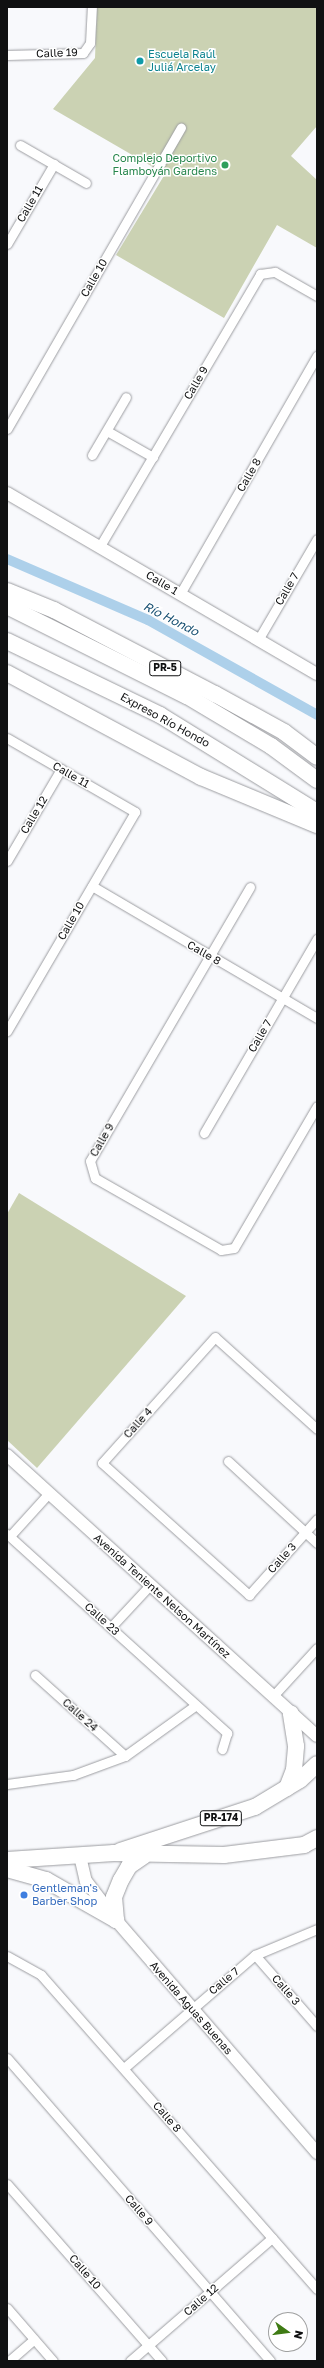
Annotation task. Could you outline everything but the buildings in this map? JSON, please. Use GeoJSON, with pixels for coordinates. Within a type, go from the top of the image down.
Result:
{"type":"FeatureCollection","features":[{"type":"Feature","properties":{"kind":"highway","name":"PR-5"},"geometry":{"type":"LineString","coordinates":[[7,591],[54,610],[208,690],[284,732],[317,757]]}},
{"type":"Feature","properties":{"kind":"highway"},"geometry":{"type":"LineString","coordinates":[[7,606],[187,696],[271,746],[317,780]]}},
{"type":"Feature","properties":{"kind":"highway"},"geometry":{"type":"LineString","coordinates":[[7,633],[52,655],[100,685]]}},
{"type":"Feature","properties":{"kind":"highway","name":"Expreso Río Hondo"},"geometry":{"type":"LineString","coordinates":[[7,641],[160,715],[317,812]]}},
{"type":"Feature","properties":{"kind":"highway"},"geometry":{"type":"LineString","coordinates":[[7,672],[201,777],[317,825]]}},
{"type":"Feature","properties":{"kind":"highway"},"geometry":{"type":"LineString","coordinates":[[286,1788],[294,1770],[295,1752],[291,1713]]}},
{"type":"Feature","properties":{"kind":"highway","name":"PR-174"},"geometry":{"type":"LineString","coordinates":[[114,1853],[255,1807],[286,1788],[317,1764]]}},
{"type":"Feature","properties":{"kind":"highway"},"geometry":{"type":"LineString","coordinates":[[188,1855],[188,1840],[219,1819]]}},
{"type":"Feature","properties":{"kind":"highway","name":"PR-174"},"geometry":{"type":"LineString","coordinates":[[7,1860],[114,1853],[144,1856],[188,1855],[304,1846],[317,1838]]}},
{"type":"Feature","properties":{"kind":"highway"},"geometry":{"type":"LineString","coordinates":[[116,1920],[114,1897],[121,1880],[129,1866],[144,1856]]}},
{"type":"Feature","properties":{"kind":"highway"},"geometry":{"type":"LineString","coordinates":[[7,1869],[46,1880],[116,1920]]}},
{"type":"Feature","properties":{"kind":"street","name":"Calle 19"},"geometry":{"type":"LineString","coordinates":[[7,55],[83,53],[90,43],[92,7]]}},
{"type":"Feature","properties":{"kind":"street","name":"Calle 10"},"geometry":{"type":"LineString","coordinates":[[7,429],[181,128]]}},
{"type":"Feature","properties":{"kind":"street"},"geometry":{"type":"LineString","coordinates":[[20,145],[86,183]]}},
{"type":"Feature","properties":{"kind":"street","name":"Calle 11"},"geometry":{"type":"LineString","coordinates":[[7,244],[54,164]]}},
{"type":"Feature","properties":{"kind":"street","name":"Calle 9"},"geometry":{"type":"LineString","coordinates":[[100,546],[260,274],[275,272],[317,296]]}},
{"type":"Feature","properties":{"kind":"street","name":"Calle 8"},"geometry":{"type":"LineString","coordinates":[[180,594],[317,356]]}},
{"type":"Feature","properties":{"kind":"street"},"geometry":{"type":"LineString","coordinates":[[92,455],[126,398]]}},
{"type":"Feature","properties":{"kind":"street"},"geometry":{"type":"LineString","coordinates":[[107,431],[153,457]]}},
{"type":"Feature","properties":{"kind":"street","name":"Calle 1"},"geometry":{"type":"LineString","coordinates":[[7,492],[317,674]]}},
{"type":"Feature","properties":{"kind":"street","name":"Calle 7"},"geometry":{"type":"LineString","coordinates":[[258,640],[317,539]]}},
{"type":"Feature","properties":{"kind":"street","name":"Calle 11"},"geometry":{"type":"LineString","coordinates":[[7,738],[135,812]]}},
{"type":"Feature","properties":{"kind":"street","name":"Calle 12"},"geometry":{"type":"LineString","coordinates":[[7,861],[62,769]]}},
{"type":"Feature","properties":{"kind":"street","name":"Calle 10"},"geometry":{"type":"LineString","coordinates":[[7,1031],[135,812]]}},
{"type":"Feature","properties":{"kind":"street","name":"Calle 8"},"geometry":{"type":"LineString","coordinates":[[92,886],[317,1018]]}},
{"type":"Feature","properties":{"kind":"street","name":"Calle 9"},"geometry":{"type":"LineString","coordinates":[[250,887],[90,1161],[95,1178],[221,1250],[234,1248],[317,1106]]}},
{"type":"Feature","properties":{"kind":"street","name":"Calle 7"},"geometry":{"type":"LineString","coordinates":[[204,1133],[317,939]]}},
{"type":"Feature","properties":{"kind":"street","name":"Calle 4"},"geometry":{"type":"LineString","coordinates":[[249,1595],[102,1463],[215,1338],[317,1429]]}},
{"type":"Feature","properties":{"kind":"street","name":"Avenida Teniente Nelson Martínez"},"geometry":{"type":"LineString","coordinates":[[7,1455],[317,1736]]}},
{"type":"Feature","properties":{"kind":"street"},"geometry":{"type":"LineString","coordinates":[[228,1462],[305,1532],[317,1519]]}},
{"type":"Feature","properties":{"kind":"street"},"geometry":{"type":"LineString","coordinates":[[8,1535],[49,1493]]}},
{"type":"Feature","properties":{"kind":"street","name":"Calle 3"},"geometry":{"type":"LineString","coordinates":[[249,1595],[305,1532],[317,1543]]}},
{"type":"Feature","properties":{"kind":"street","name":"Calle 23"},"geometry":{"type":"LineString","coordinates":[[8,1535],[227,1733],[222,1749]]}},
{"type":"Feature","properties":{"kind":"street"},"geometry":{"type":"LineString","coordinates":[[111,1627],[150,1585]]}},
{"type":"Feature","properties":{"kind":"street"},"geometry":{"type":"LineString","coordinates":[[273,1696],[317,1648]]}},
{"type":"Feature","properties":{"kind":"street","name":"Calle 24"},"geometry":{"type":"LineString","coordinates":[[35,1675],[125,1756]]}},
{"type":"Feature","properties":{"kind":"street"},"geometry":{"type":"LineString","coordinates":[[7,1784],[73,1776],[125,1756],[196,1705]]}},
{"type":"Feature","properties":{"kind":"street","name":"Avenida Aguas Buenas"},"geometry":{"type":"LineString","coordinates":[[80,1856],[86,1881],[116,1920],[191,2009],[317,2153]]}},
{"type":"Feature","properties":{"kind":"street","name":"Calle 7"},"geometry":{"type":"LineString","coordinates":[[124,2068],[255,1955],[317,1929]]}},
{"type":"Feature","properties":{"kind":"street","name":"Calle 3"},"geometry":{"type":"LineString","coordinates":[[255,1955],[317,2026]]}},
{"type":"Feature","properties":{"kind":"street","name":"Calle 8"},"geometry":{"type":"LineString","coordinates":[[7,1956],[42,1975],[317,2289]]}},
{"type":"Feature","properties":{"kind":"street","name":"Calle 9"},"geometry":{"type":"LineString","coordinates":[[7,2058],[270,2361]]}},
{"type":"Feature","properties":{"kind":"street","name":"Calle 10"},"geometry":{"type":"LineString","coordinates":[[7,2184],[162,2361]]}},
{"type":"Feature","properties":{"kind":"street","name":"Calle 12"},"geometry":{"type":"LineString","coordinates":[[130,2361],[272,2238]]}},
{"type":"Feature","properties":{"kind":"street"},"geometry":{"type":"LineString","coordinates":[[7,2308],[53,2361]]}},
{"type":"Feature","properties":{"kind":"street"},"geometry":{"type":"LineString","coordinates":[[9,2361],[34,2339]]}},
{"type":"Feature","properties":{"kind":"green space","name":"Complejo Deportivo Flamboyán Gardens"},"geometry":{"type":"Polygon","coordinates":[[[97,7],[317,7],[317,126],[291,156],[317,180],[317,248],[277,225],[224,318],[116,255],[165,174],[53,109],[95,58],[97,7]]]}},
{"type":"Feature","properties":{"kind":"green space"},"geometry":{"type":"Polygon","coordinates":[[[19,1193],[186,1296],[37,1468],[7,1440],[7,1214],[19,1193]]]}},
{"type":"Feature","properties":{"kind":"waterway","name":"Río Hondo"},"geometry":{"type":"LineString","coordinates":[[7,559],[148,620],[317,715]]}},
{"type":"Feature","properties":{"kind":"place","name":"Escuela Raúl Juliá Arcelay"},"geometry":{"type":"Point","coordinates":[140,61]}},
{"type":"Feature","properties":{"kind":"place","name":"Complejo Deportivo Flamboyán Gardens"},"geometry":{"type":"Point","coordinates":[225,165]}},
{"type":"Feature","properties":{"kind":"place","name":"Gentleman's Barber Shop"},"geometry":{"type":"Point","coordinates":[24,1895]}}]}
